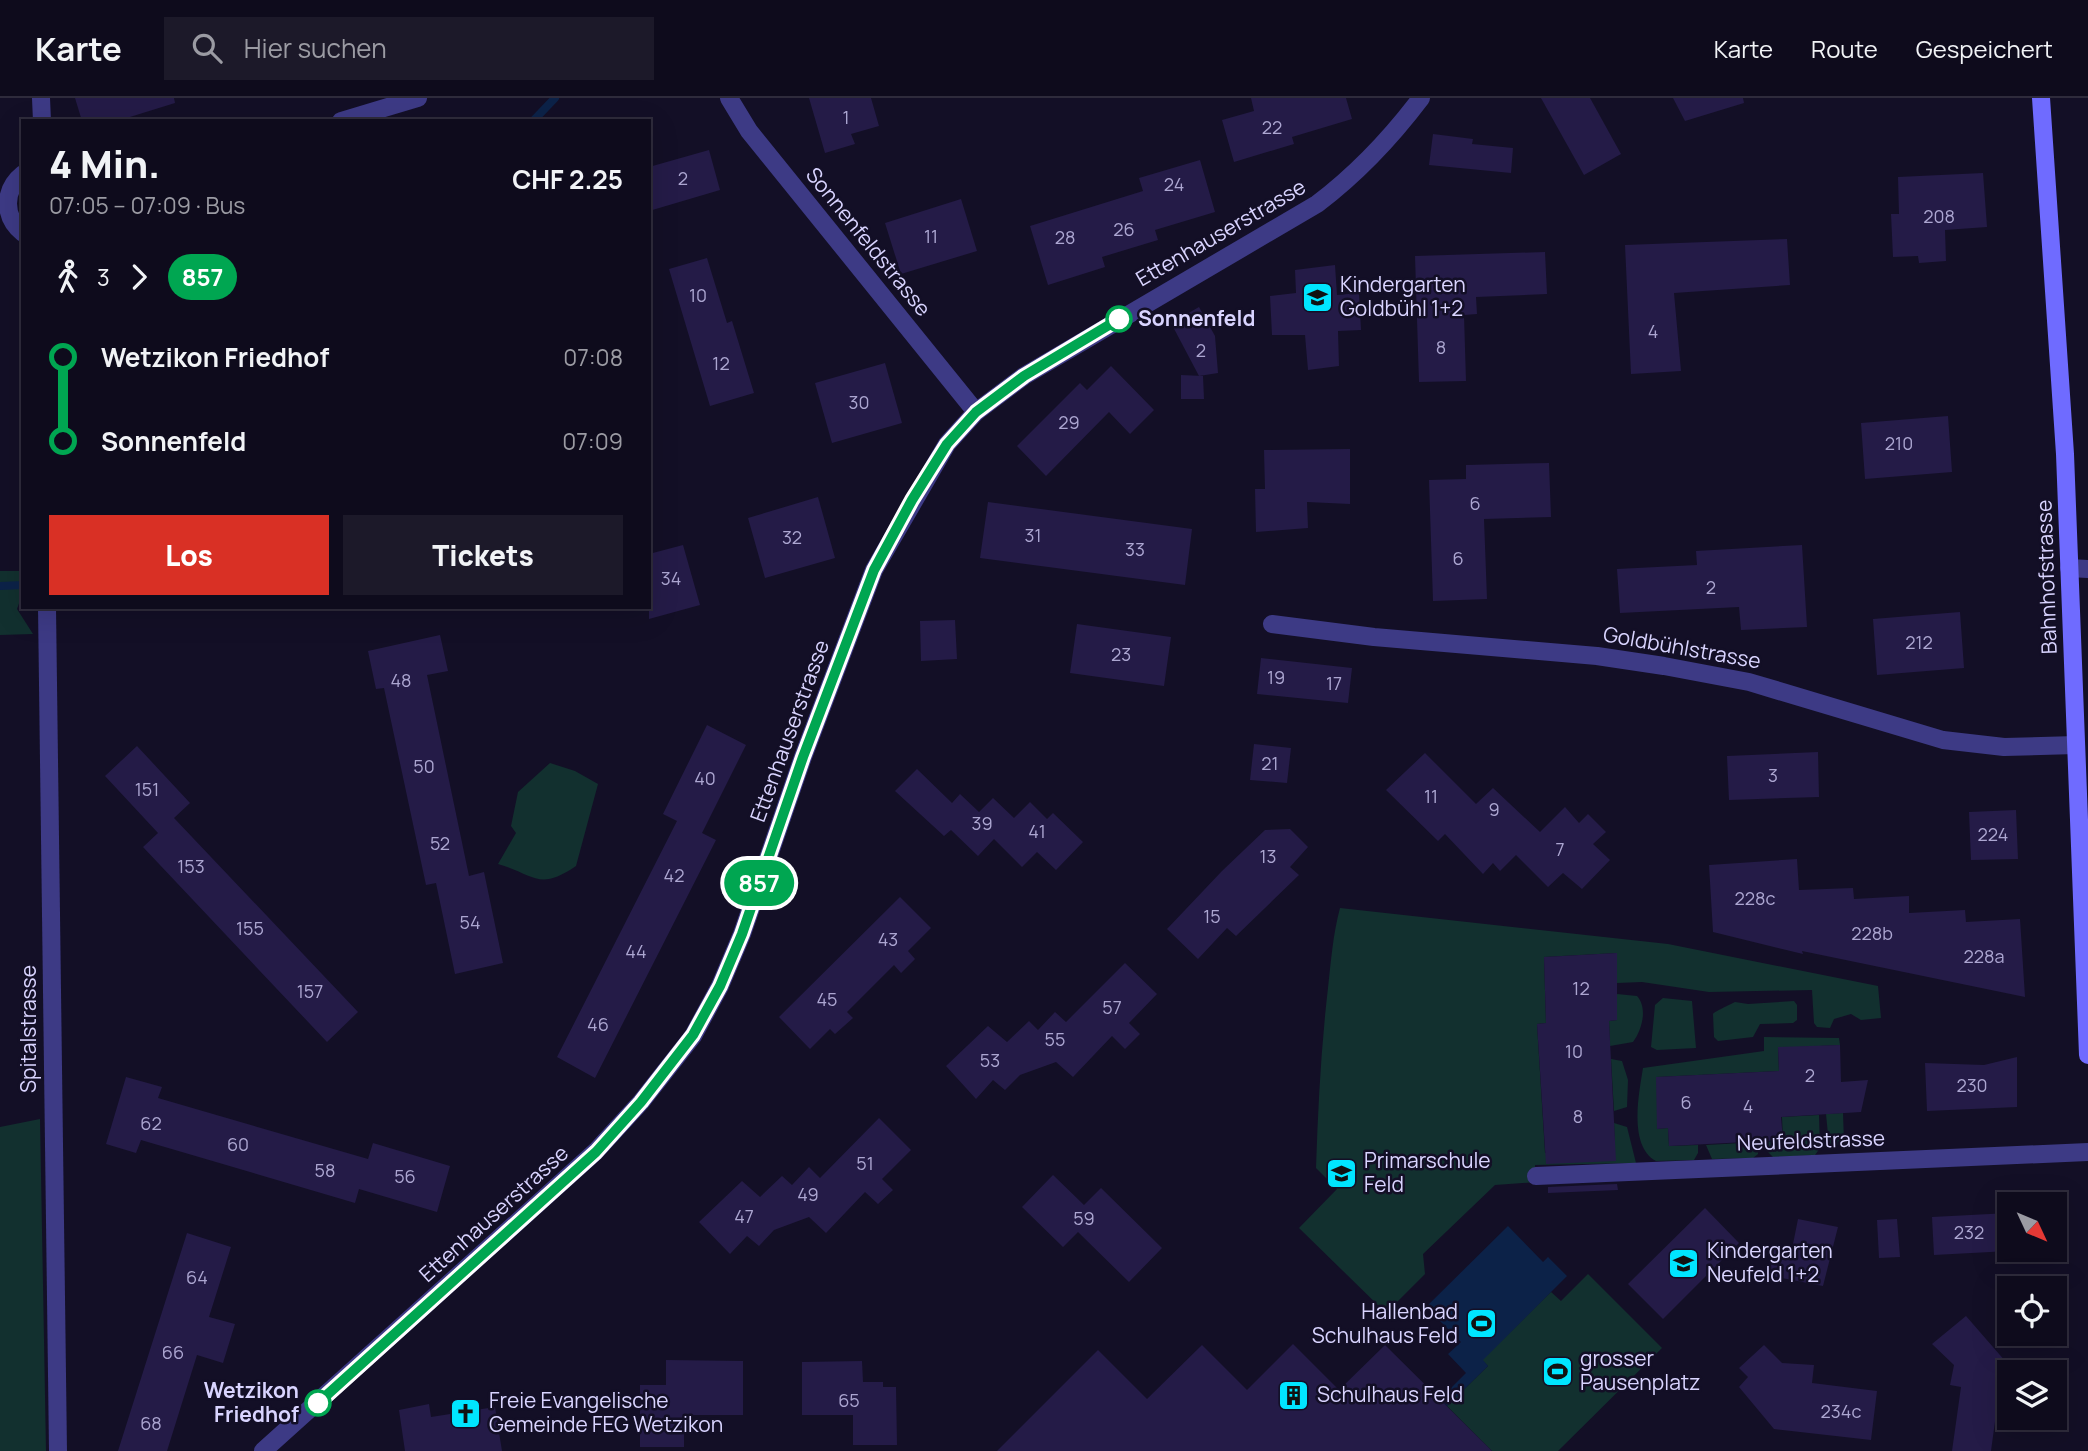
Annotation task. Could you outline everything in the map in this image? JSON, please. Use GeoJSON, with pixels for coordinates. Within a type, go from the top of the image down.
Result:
{"type":"FeatureCollection","features":[{"type":"Feature","properties":{"kind":"main road","name":"Bahnhofstrasse"},"geometry":{"type":"LineString","coordinates":[[2041,98],[2065,454],[2088,1055]]}},
{"type":"Feature","properties":{"kind":"street"},"geometry":{"type":"LineString","coordinates":[[41,98],[42,119]]}},
{"type":"Feature","properties":{"kind":"street"},"geometry":{"type":"LineString","coordinates":[[348,119],[418,98]]}},
{"type":"Feature","properties":{"kind":"street","name":"Sonnenfeldstrasse"},"geometry":{"type":"LineString","coordinates":[[729,98],[749,131],[976,412]]}},
{"type":"Feature","properties":{"kind":"street","name":"Ettenhauserstrasse"},"geometry":{"type":"LineString","coordinates":[[263,1451],[596,1152],[641,1102],[693,1035],[720,986],[742,934],[803,757],[874,570],[947,444],[976,412],[1024,376],[1317,204],[1342,186],[1377,152],[1421,98]]}},
{"type":"Feature","properties":{"kind":"street"},"geometry":{"type":"LineString","coordinates":[[21,175],[16,179],[8,197],[5,217],[21,231]]}},
{"type":"Feature","properties":{"kind":"street"},"geometry":{"type":"LineString","coordinates":[[2069,568],[2088,569]]}},
{"type":"Feature","properties":{"kind":"street","name":"Spitalstrasse"},"geometry":{"type":"LineString","coordinates":[[47,609],[58,1451]]}},
{"type":"Feature","properties":{"kind":"street","name":"Goldbühlstrasse"},"geometry":{"type":"LineString","coordinates":[[1272,624],[1374,637],[1610,658],[1749,682],[1942,740],[2004,747],[2076,746]]}},
{"type":"Feature","properties":{"kind":"street","name":"Neufeldstrasse"},"geometry":{"type":"LineString","coordinates":[[1535,1176],[2088,1152]]}},
{"type":"Feature","properties":{"kind":"green space"},"geometry":{"type":"Polygon","coordinates":[[[0,571],[21,571],[21,598],[17,609],[33,634],[0,635],[0,571]]]}},
{"type":"Feature","properties":{"kind":"green space"},"geometry":{"type":"Polygon","coordinates":[[[550,763],[575,771],[598,784],[576,866],[563,874],[544,879],[498,864],[516,833],[511,826],[518,792],[550,763]]]}},
{"type":"Feature","properties":{"kind":"green space"},"geometry":{"type":"Polygon","coordinates":[[[1340,908],[1668,944],[1878,986],[1881,1018],[1861,1020],[1851,1014],[1834,1019],[1830,1028],[1817,1027],[1814,1023],[1812,990],[1709,992],[1642,982],[1617,983],[1617,953],[1544,957],[1546,1023],[1537,1024],[1545,1153],[1615,1150],[1614,1123],[1627,1127],[1636,1163],[1535,1165],[1536,1182],[1495,1185],[1423,1254],[1425,1274],[1386,1313],[1299,1228],[1337,1189],[1316,1168],[1323,1033],[1332,948],[1340,908]]]}},
{"type":"Feature","properties":{"kind":"green space"},"geometry":{"type":"Polygon","coordinates":[[[1617,994],[1637,996],[1643,1013],[1633,1042],[1610,1046],[1609,1021],[1617,1020],[1617,994]]]}},
{"type":"Feature","properties":{"kind":"green space"},"geometry":{"type":"Polygon","coordinates":[[[1663,998],[1692,1001],[1696,1048],[1657,1050],[1651,1047],[1655,1005],[1663,998]]]}},
{"type":"Feature","properties":{"kind":"green space"},"geometry":{"type":"Polygon","coordinates":[[[1794,1001],[1797,1005],[1797,1020],[1793,1023],[1760,1024],[1753,1037],[1718,1041],[1714,1037],[1713,1014],[1735,1002],[1748,1004],[1794,1001]]]}},
{"type":"Feature","properties":{"kind":"green space"},"geometry":{"type":"Polygon","coordinates":[[[1764,1037],[1839,1038],[1840,1045],[1778,1048],[1779,1071],[1657,1077],[1657,1129],[1668,1128],[1669,1146],[1698,1145],[1698,1153],[1694,1160],[1656,1161],[1647,1154],[1639,1132],[1638,1118],[1643,1068],[1764,1051],[1764,1037]]]}},
{"type":"Feature","properties":{"kind":"green space"},"geometry":{"type":"Polygon","coordinates":[[[1611,1059],[1622,1061],[1628,1080],[1627,1107],[1614,1111],[1611,1059]]]}},
{"type":"Feature","properties":{"kind":"green space"},"geometry":{"type":"Polygon","coordinates":[[[1843,1113],[1844,1142],[1840,1145],[1829,1145],[1826,1114],[1843,1113]]]}},
{"type":"Feature","properties":{"kind":"green space"},"geometry":{"type":"Polygon","coordinates":[[[1819,1115],[1820,1148],[1815,1155],[1773,1157],[1768,1152],[1766,1142],[1783,1140],[1782,1117],[1819,1115]]]}},
{"type":"Feature","properties":{"kind":"green space"},"geometry":{"type":"Polygon","coordinates":[[[40,1119],[46,1451],[0,1451],[0,1127],[40,1119]]]}},
{"type":"Feature","properties":{"kind":"green space"},"geometry":{"type":"Polygon","coordinates":[[[1759,1142],[1758,1154],[1753,1158],[1712,1159],[1706,1145],[1759,1142]]]}},
{"type":"Feature","properties":{"kind":"green space","name":"grosser Pausenplatz"},"geometry":{"type":"Polygon","coordinates":[[[1588,1274],[1662,1348],[1558,1451],[1492,1451],[1447,1406],[1488,1366],[1482,1360],[1551,1292],[1561,1301],[1588,1274]]]}},
{"type":"Feature","properties":{"kind":"water","name":"Hallenbad Schulhaus Feld"},"geometry":{"type":"Polygon","coordinates":[[[1508,1226],[1543,1262],[1548,1257],[1567,1276],[1483,1360],[1488,1366],[1447,1406],[1440,1399],[1466,1373],[1448,1354],[1461,1342],[1426,1307],[1508,1226]]]}},
{"type":"Feature","properties":{"kind":"building"},"geometry":{"type":"Polygon","coordinates":[[[75,98],[174,98],[175,103],[123,119],[81,119],[75,98]]]}},
{"type":"Feature","properties":{"kind":"building"},"geometry":{"type":"Polygon","coordinates":[[[809,98],[871,98],[879,126],[851,134],[855,144],[825,153],[809,98]]]}},
{"type":"Feature","properties":{"kind":"building"},"geometry":{"type":"Polygon","coordinates":[[[1251,98],[1346,98],[1352,119],[1292,137],[1294,144],[1234,162],[1222,120],[1254,111],[1251,98]]]}},
{"type":"Feature","properties":{"kind":"building"},"geometry":{"type":"Polygon","coordinates":[[[1541,98],[1590,98],[1621,154],[1584,175],[1541,98]]]}},
{"type":"Feature","properties":{"kind":"building"},"geometry":{"type":"Polygon","coordinates":[[[1673,98],[1743,98],[1744,103],[1685,121],[1673,98]]]}},
{"type":"Feature","properties":{"kind":"building"},"geometry":{"type":"Polygon","coordinates":[[[1433,134],[1473,139],[1472,144],[1513,148],[1511,173],[1429,165],[1433,134]]]}},
{"type":"Feature","properties":{"kind":"building"},"geometry":{"type":"Polygon","coordinates":[[[709,150],[720,190],[651,210],[651,166],[709,150]]]}},
{"type":"Feature","properties":{"kind":"building"},"geometry":{"type":"Polygon","coordinates":[[[1200,160],[1215,212],[1155,230],[1158,240],[1102,257],[1105,267],[1048,285],[1030,226],[1143,191],[1139,178],[1200,160]]]}},
{"type":"Feature","properties":{"kind":"building"},"geometry":{"type":"Polygon","coordinates":[[[1983,173],[1987,227],[1945,230],[1946,261],[1919,263],[1918,256],[1893,257],[1891,214],[1899,214],[1898,177],[1983,173]]]}},
{"type":"Feature","properties":{"kind":"building"},"geometry":{"type":"Polygon","coordinates":[[[961,199],[977,251],[901,274],[885,223],[961,199]]]}},
{"type":"Feature","properties":{"kind":"building"},"geometry":{"type":"Polygon","coordinates":[[[1787,239],[1790,285],[1674,293],[1681,371],[1631,374],[1625,245],[1787,239]]]}},
{"type":"Feature","properties":{"kind":"building"},"geometry":{"type":"Polygon","coordinates":[[[1545,252],[1547,294],[1476,297],[1477,314],[1464,315],[1466,381],[1419,382],[1415,256],[1545,252]]]}},
{"type":"Feature","properties":{"kind":"building"},"geometry":{"type":"Polygon","coordinates":[[[707,258],[727,323],[732,321],[754,393],[710,406],[669,269],[707,258]]]}},
{"type":"Feature","properties":{"kind":"building"},"geometry":{"type":"Polygon","coordinates":[[[1335,265],[1337,295],[1359,293],[1361,330],[1338,331],[1339,366],[1308,370],[1305,335],[1272,335],[1270,296],[1296,293],[1295,270],[1335,265]]]}},
{"type":"Feature","properties":{"kind":"building"},"geometry":{"type":"Polygon","coordinates":[[[1199,307],[1215,336],[1218,373],[1199,376],[1171,323],[1199,307]]]}},
{"type":"Feature","properties":{"kind":"building"},"geometry":{"type":"Polygon","coordinates":[[[885,363],[902,423],[832,443],[815,383],[885,363]]]}},
{"type":"Feature","properties":{"kind":"building"},"geometry":{"type":"Polygon","coordinates":[[[1111,366],[1154,410],[1130,434],[1109,412],[1046,476],[1017,446],[1080,383],[1087,390],[1111,366]]]}},
{"type":"Feature","properties":{"kind":"building"},"geometry":{"type":"Polygon","coordinates":[[[1181,375],[1203,376],[1204,399],[1181,399],[1181,375]]]}},
{"type":"Feature","properties":{"kind":"building"},"geometry":{"type":"Polygon","coordinates":[[[1948,416],[1952,472],[1865,479],[1861,423],[1948,416]]]}},
{"type":"Feature","properties":{"kind":"building"},"geometry":{"type":"Polygon","coordinates":[[[1350,449],[1350,504],[1307,502],[1308,528],[1256,532],[1255,489],[1265,489],[1264,450],[1350,449]]]}},
{"type":"Feature","properties":{"kind":"building"},"geometry":{"type":"Polygon","coordinates":[[[1549,463],[1551,517],[1484,519],[1487,599],[1433,601],[1429,480],[1466,479],[1466,465],[1549,463]]]}},
{"type":"Feature","properties":{"kind":"building"},"geometry":{"type":"Polygon","coordinates":[[[818,497],[835,558],[765,578],[748,518],[818,497]]]}},
{"type":"Feature","properties":{"kind":"building"},"geometry":{"type":"Polygon","coordinates":[[[988,502],[1192,529],[1185,585],[980,558],[988,502]]]}},
{"type":"Feature","properties":{"kind":"building"},"geometry":{"type":"Polygon","coordinates":[[[683,545],[700,605],[649,619],[651,553],[683,545]]]}},
{"type":"Feature","properties":{"kind":"building"},"geometry":{"type":"Polygon","coordinates":[[[1802,545],[1807,627],[1741,630],[1739,607],[1620,613],[1617,569],[1697,565],[1696,551],[1802,545]]]}},
{"type":"Feature","properties":{"kind":"building"},"geometry":{"type":"Polygon","coordinates":[[[1960,612],[1964,668],[1877,675],[1873,619],[1960,612]]]}},
{"type":"Feature","properties":{"kind":"building"},"geometry":{"type":"Polygon","coordinates":[[[955,620],[957,659],[921,661],[920,621],[955,620]]]}},
{"type":"Feature","properties":{"kind":"building"},"geometry":{"type":"Polygon","coordinates":[[[1077,624],[1171,637],[1164,686],[1070,673],[1077,624]]]}},
{"type":"Feature","properties":{"kind":"building"},"geometry":{"type":"Polygon","coordinates":[[[440,635],[448,671],[427,675],[469,876],[484,872],[503,963],[455,974],[436,883],[426,885],[384,688],[376,689],[368,651],[440,635]]]}},
{"type":"Feature","properties":{"kind":"building"},"geometry":{"type":"Polygon","coordinates":[[[1261,658],[1352,668],[1348,703],[1257,694],[1261,658]]]}},
{"type":"Feature","properties":{"kind":"building"},"geometry":{"type":"Polygon","coordinates":[[[707,725],[746,745],[702,833],[716,840],[595,1078],[557,1057],[677,821],[663,814],[707,725]]]}},
{"type":"Feature","properties":{"kind":"building"},"geometry":{"type":"Polygon","coordinates":[[[1254,744],[1291,748],[1287,783],[1250,780],[1254,744]]]}},
{"type":"Feature","properties":{"kind":"building"},"geometry":{"type":"Polygon","coordinates":[[[137,746],[190,803],[174,818],[358,1012],[327,1042],[143,847],[158,833],[105,776],[137,746]]]}},
{"type":"Feature","properties":{"kind":"building"},"geometry":{"type":"Polygon","coordinates":[[[1818,752],[1819,797],[1729,800],[1727,756],[1818,752]]]}},
{"type":"Feature","properties":{"kind":"building"},"geometry":{"type":"Polygon","coordinates":[[[1425,753],[1476,804],[1493,788],[1540,832],[1565,807],[1579,823],[1588,814],[1606,832],[1593,844],[1610,860],[1582,889],[1563,873],[1548,887],[1516,855],[1500,871],[1493,863],[1483,874],[1445,834],[1438,841],[1386,790],[1425,753]]]}},
{"type":"Feature","properties":{"kind":"building"},"geometry":{"type":"Polygon","coordinates":[[[917,769],[952,803],[960,794],[979,812],[993,798],[1014,818],[1030,802],[1047,819],[1053,813],[1083,842],[1056,870],[1037,852],[1022,867],[994,839],[978,856],[951,830],[944,836],[895,791],[917,769]]]}},
{"type":"Feature","properties":{"kind":"building"},"geometry":{"type":"Polygon","coordinates":[[[2016,810],[2018,859],[1971,860],[1969,812],[2016,810]]]}},
{"type":"Feature","properties":{"kind":"building"},"geometry":{"type":"Polygon","coordinates":[[[1290,829],[1308,847],[1290,867],[1299,875],[1236,936],[1227,928],[1198,959],[1167,929],[1265,830],[1290,829]]]}},
{"type":"Feature","properties":{"kind":"building"},"geometry":{"type":"Polygon","coordinates":[[[1797,859],[1799,890],[1853,888],[1854,899],[1909,896],[1909,913],[1965,910],[1966,922],[2020,919],[2025,997],[1802,951],[1803,954],[1713,932],[1709,865],[1797,859]]]}},
{"type":"Feature","properties":{"kind":"building"},"geometry":{"type":"Polygon","coordinates":[[[900,897],[931,928],[908,951],[915,959],[901,973],[894,965],[847,1012],[853,1018],[835,1034],[830,1029],[810,1049],[779,1017],[900,897]]]}},
{"type":"Feature","properties":{"kind":"building"},"geometry":{"type":"Polygon","coordinates":[[[1617,953],[1617,1020],[1609,1021],[1616,1161],[1546,1164],[1537,1024],[1546,1023],[1544,957],[1617,953]]]}},
{"type":"Feature","properties":{"kind":"building"},"geometry":{"type":"Polygon","coordinates":[[[1125,963],[1157,994],[1129,1023],[1140,1034],[1125,1049],[1112,1036],[1073,1077],[1056,1062],[1020,1075],[1005,1090],[993,1080],[976,1099],[946,1066],[988,1026],[1007,1042],[1029,1021],[1038,1030],[1055,1012],[1066,1022],[1125,963]]]}},
{"type":"Feature","properties":{"kind":"building"},"geometry":{"type":"Polygon","coordinates":[[[1840,1045],[1841,1082],[1868,1080],[1861,1112],[1781,1117],[1783,1140],[1669,1146],[1668,1128],[1657,1129],[1656,1077],[1779,1071],[1778,1047],[1840,1045]]]}},
{"type":"Feature","properties":{"kind":"building"},"geometry":{"type":"Polygon","coordinates":[[[2017,1057],[2017,1107],[1927,1111],[1925,1063],[1984,1065],[2017,1057]]]}},
{"type":"Feature","properties":{"kind":"building"},"geometry":{"type":"Polygon","coordinates":[[[126,1077],[162,1087],[158,1098],[368,1159],[373,1143],[450,1166],[437,1212],[359,1189],[355,1203],[141,1140],[136,1153],[106,1144],[126,1077]]]}},
{"type":"Feature","properties":{"kind":"building"},"geometry":{"type":"Polygon","coordinates":[[[879,1118],[911,1150],[882,1179],[893,1190],[878,1204],[865,1192],[826,1233],[809,1217],[774,1230],[759,1246],[747,1236],[730,1254],[699,1222],[742,1181],[760,1197],[782,1176],[792,1185],[809,1167],[820,1178],[879,1118]]]}},
{"type":"Feature","properties":{"kind":"building"},"geometry":{"type":"Polygon","coordinates":[[[1053,1175],[1084,1205],[1101,1188],[1162,1248],[1129,1282],[1078,1232],[1063,1247],[1022,1207],[1053,1175]]]}},
{"type":"Feature","properties":{"kind":"building"},"geometry":{"type":"Polygon","coordinates":[[[1617,1184],[1618,1190],[1548,1193],[1548,1187],[1617,1184]]]}},
{"type":"Feature","properties":{"kind":"building","name":"Kindergarten Neufeld 1+2"},"geometry":{"type":"Polygon","coordinates":[[[1705,1208],[1739,1243],[1663,1319],[1628,1284],[1705,1208]]]}},
{"type":"Feature","properties":{"kind":"building"},"geometry":{"type":"Polygon","coordinates":[[[1997,1214],[1997,1252],[1934,1255],[1932,1217],[1997,1214]]]}},
{"type":"Feature","properties":{"kind":"building"},"geometry":{"type":"Polygon","coordinates":[[[1798,1219],[1838,1227],[1823,1286],[1767,1275],[1773,1245],[1792,1249],[1798,1219]]]}},
{"type":"Feature","properties":{"kind":"building"},"geometry":{"type":"Polygon","coordinates":[[[1897,1219],[1900,1257],[1879,1258],[1877,1220],[1897,1219]]]}},
{"type":"Feature","properties":{"kind":"building"},"geometry":{"type":"Polygon","coordinates":[[[187,1233],[231,1247],[209,1317],[235,1324],[223,1363],[197,1355],[167,1451],[118,1451],[187,1233]]]}},
{"type":"Feature","properties":{"kind":"building"},"geometry":{"type":"Polygon","coordinates":[[[1966,1316],[2004,1360],[1997,1360],[1997,1407],[1991,1451],[1952,1451],[1961,1387],[1950,1385],[1954,1365],[1932,1344],[1966,1316]]]}},
{"type":"Feature","properties":{"kind":"building","name":"Schulhaus Feld"},"geometry":{"type":"Polygon","coordinates":[[[1293,1344],[1339,1390],[1385,1345],[1492,1451],[997,1451],[1098,1350],[1147,1399],[1202,1345],[1247,1390],[1293,1344]]]}},
{"type":"Feature","properties":{"kind":"building"},"geometry":{"type":"Polygon","coordinates":[[[1764,1345],[1782,1363],[1814,1365],[1812,1383],[1877,1391],[1871,1440],[1774,1429],[1739,1387],[1748,1377],[1739,1368],[1764,1345]]]}},
{"type":"Feature","properties":{"kind":"building"},"geometry":{"type":"Polygon","coordinates":[[[666,1360],[743,1361],[743,1415],[684,1415],[684,1447],[640,1447],[640,1385],[666,1385],[666,1360]]]}},
{"type":"Feature","properties":{"kind":"building"},"geometry":{"type":"Polygon","coordinates":[[[862,1361],[863,1382],[883,1382],[883,1387],[896,1387],[897,1445],[853,1445],[853,1415],[802,1415],[802,1362],[862,1361]]]}},
{"type":"Feature","properties":{"kind":"building"},"geometry":{"type":"Polygon","coordinates":[[[429,1404],[431,1417],[495,1407],[502,1451],[405,1451],[399,1410],[429,1404]]]}},
{"type":"Feature","properties":{"kind":"waterway"},"geometry":{"type":"LineString","coordinates":[[535,119],[555,98]]}},
{"type":"Feature","properties":{"kind":"waterway"},"geometry":{"type":"LineString","coordinates":[[0,586],[21,585]]}},
{"type":"Feature","properties":{"kind":"bus line","name":"857"},"geometry":{"type":"LineString","coordinates":[[318,1403],[596,1152],[641,1102],[693,1035],[720,986],[742,934],[803,757],[874,570],[929,471],[947,444],[976,412],[997,394],[1119,319]]}},
{"type":"Feature","properties":{"kind":"place","name":"Kindergarten Goldbühl 1+2"},"geometry":{"type":"Point","coordinates":[1317,297]}},
{"type":"Feature","properties":{"kind":"place","name":"Sonnenfeld"},"geometry":{"type":"Point","coordinates":[1119,319]}},
{"type":"Feature","properties":{"kind":"place","name":"Primarschule Feld"},"geometry":{"type":"Point","coordinates":[1341,1173]}},
{"type":"Feature","properties":{"kind":"place","name":"Kindergarten Neufeld 1+2"},"geometry":{"type":"Point","coordinates":[1684,1263]}},
{"type":"Feature","properties":{"kind":"place","name":"Hallenbad Schulhaus Feld"},"geometry":{"type":"Point","coordinates":[1481,1324]}},
{"type":"Feature","properties":{"kind":"place","name":"grosser Pausenplatz"},"geometry":{"type":"Point","coordinates":[1557,1371]}},
{"type":"Feature","properties":{"kind":"place","name":"Schulhaus Feld"},"geometry":{"type":"Point","coordinates":[1294,1395]}},
{"type":"Feature","properties":{"kind":"place","name":"Wetzikon Friedhof"},"geometry":{"type":"Point","coordinates":[318,1403]}},
{"type":"Feature","properties":{"kind":"place","name":"Freie Evangelische Gemeinde FEG Wetzikon"},"geometry":{"type":"Point","coordinates":[466,1413]}}]}
